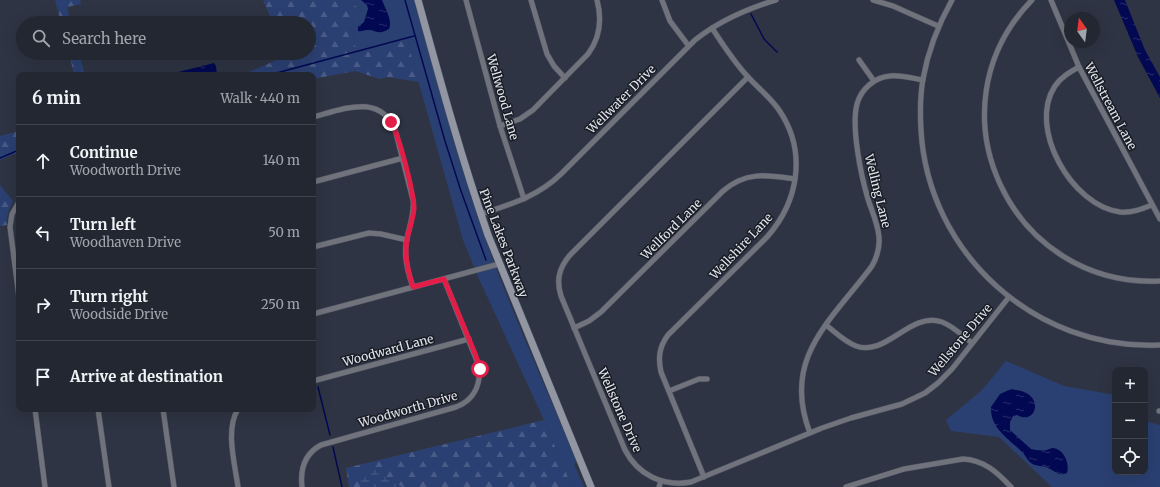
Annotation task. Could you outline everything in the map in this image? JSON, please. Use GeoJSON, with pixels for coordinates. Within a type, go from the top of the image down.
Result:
{"type":"FeatureCollection","features":[{"type":"Feature","properties":{"kind":"street","name":"Pine Lakes Parkway"},"geometry":{"type":"LineString","coordinates":[[418,0],[452,123],[481,214],[499,264],[591,487]]}},
{"type":"Feature","properties":{"kind":"street","name":"Wellwood Lane"},"geometry":{"type":"LineString","coordinates":[[466,0],[500,126],[524,199]]}},
{"type":"Feature","properties":{"kind":"street"},"geometry":{"type":"LineString","coordinates":[[531,0],[547,54],[554,66],[566,78]]}},
{"type":"Feature","properties":{"kind":"street"},"geometry":{"type":"LineString","coordinates":[[500,126],[516,121],[528,114],[566,78],[588,54],[595,43],[600,25],[597,0]]}},
{"type":"Feature","properties":{"kind":"street"},"geometry":{"type":"LineString","coordinates":[[662,0],[670,21],[688,45]]}},
{"type":"Feature","properties":{"kind":"street","name":"Wellwater Drive"},"geometry":{"type":"LineString","coordinates":[[481,214],[524,199],[538,192],[556,178],[688,45],[712,28],[739,13],[776,0]]}},
{"type":"Feature","properties":{"kind":"street"},"geometry":{"type":"LineString","coordinates":[[873,0],[893,6],[938,26]]}},
{"type":"Feature","properties":{"kind":"street"},"geometry":{"type":"LineString","coordinates":[[952,0],[938,26],[929,53],[923,80],[920,114],[922,144],[928,174],[938,206],[951,230],[968,256],[991,282],[1026,310],[1044,320],[1085,336],[1117,343],[1160,345]]}},
{"type":"Feature","properties":{"kind":"street"},"geometry":{"type":"LineString","coordinates":[[1032,0],[1016,19],[1002,41],[992,67],[986,91],[984,117],[986,140],[992,163],[1001,187],[1013,208],[1027,226],[1043,242],[1062,256],[1082,267],[1109,276],[1138,281],[1160,281]]}},
{"type":"Feature","properties":{"kind":"street","name":"Wellstream Lane"},"geometry":{"type":"LineString","coordinates":[[1051,0],[1079,67],[1160,219]]}},
{"type":"Feature","properties":{"kind":"street","name":"Wellshire Lane"},"geometry":{"type":"LineString","coordinates":[[704,477],[669,391],[660,365],[659,354],[664,341],[675,329],[772,231],[788,205],[795,179],[795,151],[787,123],[778,109],[734,61],[712,28]]}},
{"type":"Feature","properties":{"kind":"street"},"geometry":{"type":"LineString","coordinates":[[859,60],[874,81],[891,76],[923,80]]}},
{"type":"Feature","properties":{"kind":"street"},"geometry":{"type":"LineString","coordinates":[[1079,67],[1060,79],[1053,89],[1049,100],[1049,131],[1052,147],[1058,160],[1077,188],[1103,207],[1114,211],[1127,212],[1152,205]]}},
{"type":"Feature","properties":{"kind":"street","name":"Wellstone Drive"},"geometry":{"type":"LineString","coordinates":[[748,77],[570,255],[564,263],[559,275],[558,286],[574,328],[627,454],[640,470],[650,477],[661,481],[682,483],[704,477],[810,433],[851,418],[902,404],[920,396],[934,387],[945,377],[1008,297]]}},
{"type":"Feature","properties":{"kind":"street","name":"Welling Lane"},"geometry":{"type":"LineString","coordinates":[[810,433],[806,422],[801,391],[802,375],[806,358],[811,346],[826,325],[872,266],[879,251],[879,231],[862,176],[856,126],[858,101],[863,91],[874,81]]}},
{"type":"Feature","properties":{"kind":"street"},"geometry":{"type":"LineString","coordinates":[[316,116],[359,106],[370,107],[384,114],[392,124],[403,158],[414,206],[407,240],[406,261],[413,287]]}},
{"type":"Feature","properties":{"kind":"street"},"geometry":{"type":"LineString","coordinates":[[316,181],[403,158]]}},
{"type":"Feature","properties":{"kind":"street","name":"Wellford Lane"},"geometry":{"type":"LineString","coordinates":[[574,328],[593,319],[605,309],[731,184],[744,178],[758,175],[795,179]]}},
{"type":"Feature","properties":{"kind":"street"},"geometry":{"type":"LineString","coordinates":[[16,207],[12,214],[10,227],[16,274]]}},
{"type":"Feature","properties":{"kind":"street"},"geometry":{"type":"LineString","coordinates":[[316,247],[369,233],[407,240]]}},
{"type":"Feature","properties":{"kind":"street"},"geometry":{"type":"LineString","coordinates":[[316,313],[499,264]]}},
{"type":"Feature","properties":{"kind":"street","name":"Woodworth Drive"},"geometry":{"type":"LineString","coordinates":[[302,487],[301,474],[305,461],[312,451],[320,445],[461,406],[468,401],[475,391],[480,378],[479,366],[444,279]]}},
{"type":"Feature","properties":{"kind":"street"},"geometry":{"type":"LineString","coordinates":[[826,325],[848,342],[864,348],[878,346],[914,325],[930,320],[940,321],[946,324],[972,343]]}},
{"type":"Feature","properties":{"kind":"street","name":"Woodward Lane"},"geometry":{"type":"LineString","coordinates":[[316,379],[469,339]]}},
{"type":"Feature","properties":{"kind":"street"},"geometry":{"type":"LineString","coordinates":[[669,391],[699,379],[707,379]]}},
{"type":"Feature","properties":{"kind":"street"},"geometry":{"type":"LineString","coordinates":[[35,412],[45,487]]}},
{"type":"Feature","properties":{"kind":"street"},"geometry":{"type":"LineString","coordinates":[[98,412],[108,487]]}},
{"type":"Feature","properties":{"kind":"street"},"geometry":{"type":"LineString","coordinates":[[163,412],[174,487]]}},
{"type":"Feature","properties":{"kind":"street"},"geometry":{"type":"LineString","coordinates":[[236,412],[233,418],[231,431],[238,487]]}},
{"type":"Feature","properties":{"kind":"street"},"geometry":{"type":"LineString","coordinates":[[846,487],[904,469],[962,459],[985,464],[1011,487]]}},
{"type":"Feature","properties":{"kind":"street"},"geometry":{"type":"LineString","coordinates":[[659,487],[661,481]]}},
{"type":"Feature","properties":{"kind":"green space"},"geometry":{"type":"Polygon","coordinates":[[[55,0],[80,0],[81,4],[67,7],[69,16],[59,16],[55,0]]]}},
{"type":"Feature","properties":{"kind":"green space"},"geometry":{"type":"Polygon","coordinates":[[[263,0],[350,0],[352,4],[361,9],[359,19],[351,27],[357,53],[407,40],[419,82],[388,77],[380,79],[355,71],[316,78],[316,72],[249,72],[277,60],[316,60],[316,16],[270,16],[263,0]]]}},
{"type":"Feature","properties":{"kind":"green space"},"geometry":{"type":"Polygon","coordinates":[[[350,0],[415,0],[454,140],[480,224],[514,314],[577,462],[574,464],[584,487],[572,487],[544,420],[479,279],[463,240],[407,41],[357,53],[351,27],[359,18],[362,10],[352,4],[350,0]]]}},
{"type":"Feature","properties":{"kind":"green space"},"geometry":{"type":"Polygon","coordinates":[[[71,60],[81,60],[84,72],[73,72],[71,60]]]}},
{"type":"Feature","properties":{"kind":"green space"},"geometry":{"type":"Polygon","coordinates":[[[16,132],[16,153],[0,160],[0,136],[16,132]]]}},
{"type":"Feature","properties":{"kind":"green space"},"geometry":{"type":"Polygon","coordinates":[[[0,185],[13,201],[8,213],[7,225],[0,226],[0,185]]]}},
{"type":"Feature","properties":{"kind":"green space"},"geometry":{"type":"Polygon","coordinates":[[[1006,361],[1064,386],[1112,394],[1112,475],[1148,475],[1148,422],[1160,425],[1160,487],[1052,487],[999,437],[951,431],[946,420],[982,390],[1006,361]]]}},
{"type":"Feature","properties":{"kind":"green space"},"geometry":{"type":"Polygon","coordinates":[[[544,420],[572,487],[402,487],[376,470],[362,470],[357,478],[361,487],[349,487],[346,468],[544,420]]]}},
{"type":"Feature","properties":{"kind":"green space"},"geometry":{"type":"Polygon","coordinates":[[[362,470],[376,470],[402,487],[361,487],[356,478],[362,470]]]}},
{"type":"Feature","properties":{"kind":"water"},"geometry":{"type":"Polygon","coordinates":[[[361,0],[382,0],[390,22],[389,29],[382,32],[370,30],[358,31],[358,27],[364,22],[368,9],[367,5],[361,0]]]}},
{"type":"Feature","properties":{"kind":"water"},"geometry":{"type":"Polygon","coordinates":[[[1114,0],[1125,0],[1145,50],[1160,77],[1160,98],[1138,57],[1114,0]]]}},
{"type":"Feature","properties":{"kind":"water"},"geometry":{"type":"Polygon","coordinates":[[[214,63],[217,72],[178,72],[214,63]]]}},
{"type":"Feature","properties":{"kind":"water"},"geometry":{"type":"Polygon","coordinates":[[[1011,389],[1022,391],[1030,396],[1034,400],[1035,405],[1032,414],[1028,417],[1017,415],[1013,416],[1010,422],[1010,430],[1031,449],[1047,450],[1053,448],[1060,451],[1067,461],[1067,473],[1059,474],[1046,467],[1031,463],[1001,432],[993,421],[991,407],[1000,394],[1011,389]]]}},
{"type":"Feature","properties":{"kind":"waterway"},"geometry":{"type":"LineString","coordinates":[[405,0],[445,141],[486,260]]}},
{"type":"Feature","properties":{"kind":"waterway"},"geometry":{"type":"LineString","coordinates":[[751,14],[764,39],[777,52]]}},
{"type":"Feature","properties":{"kind":"waterway"},"geometry":{"type":"LineString","coordinates":[[280,72],[414,36]]}},
{"type":"Feature","properties":{"kind":"waterway"},"geometry":{"type":"LineString","coordinates":[[0,158],[16,151]]}},
{"type":"Feature","properties":{"kind":"waterway"},"geometry":{"type":"LineString","coordinates":[[318,387],[330,435]]}},
{"type":"Feature","properties":{"kind":"waterway"},"geometry":{"type":"LineString","coordinates":[[333,447],[342,487]]}},
{"type":"Feature","properties":{"kind":"route"},"geometry":{"type":"LineString","coordinates":[[391,122],[396,133],[413,198],[414,211],[407,240],[406,261],[413,287],[444,279],[480,369]]}}]}
